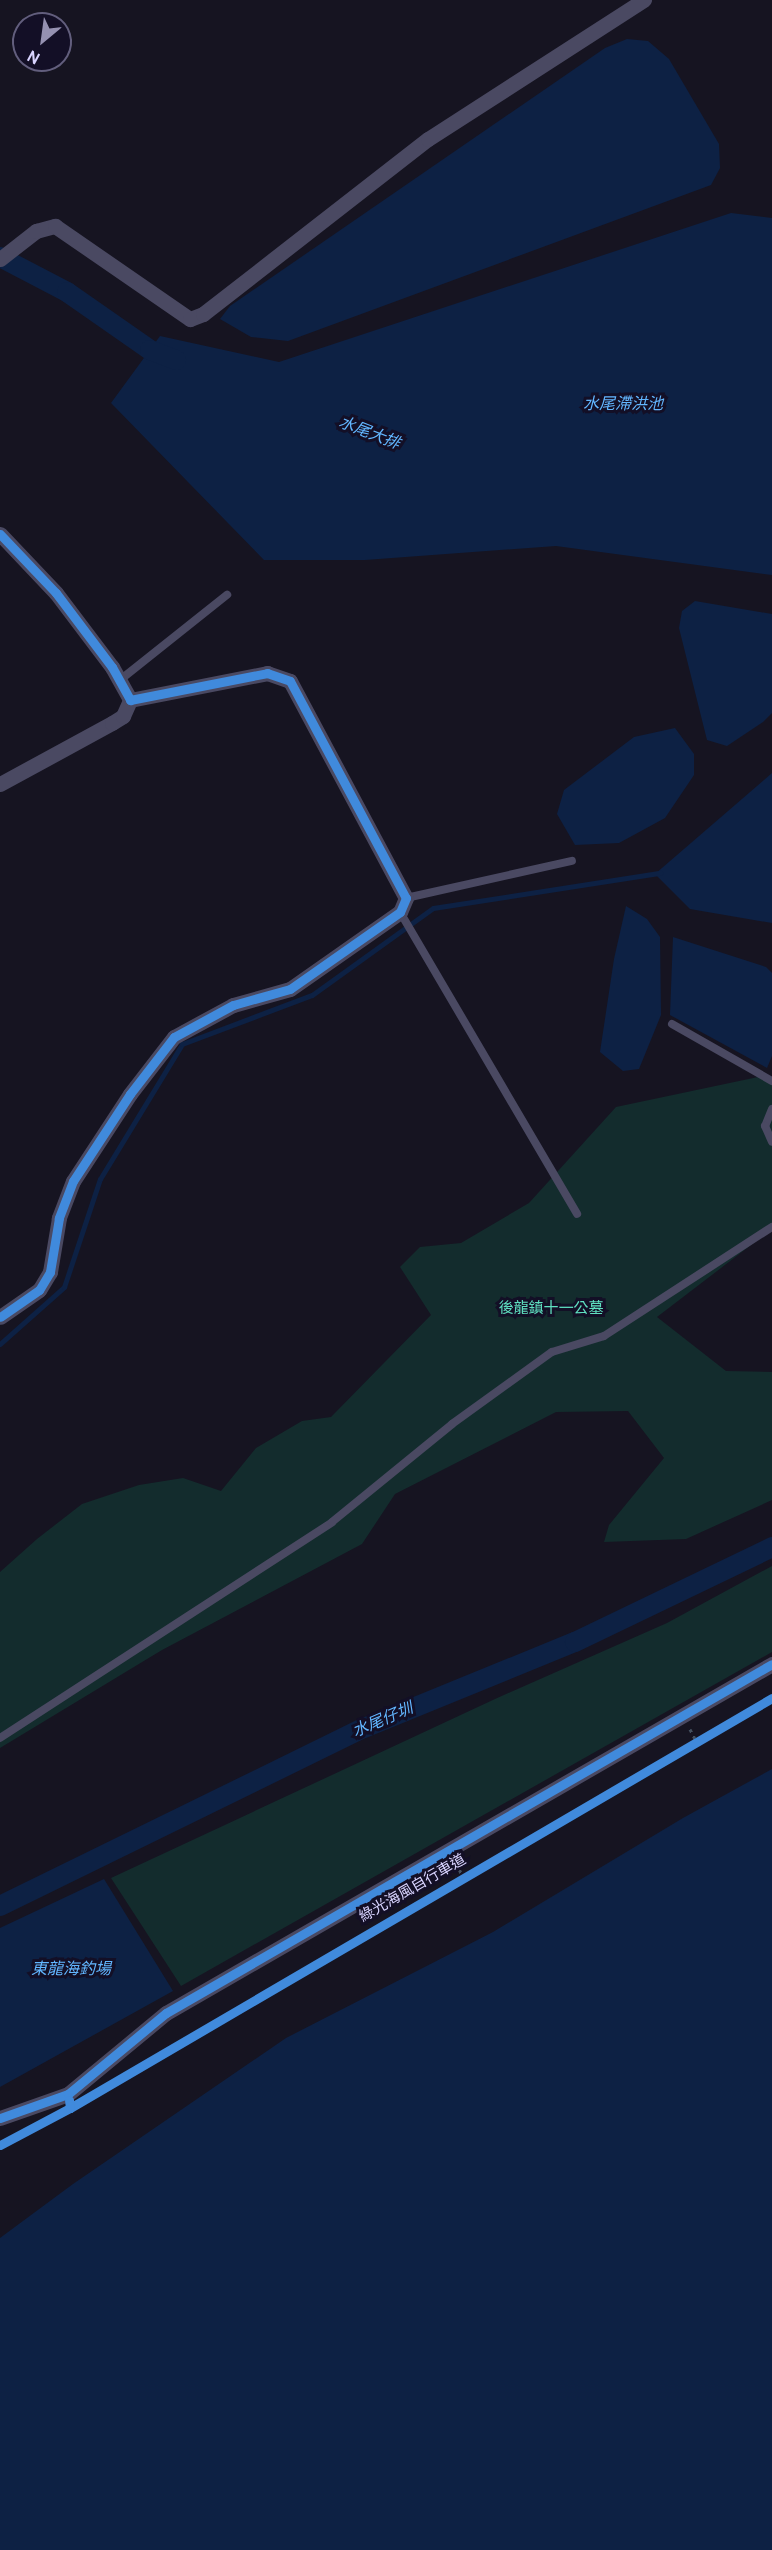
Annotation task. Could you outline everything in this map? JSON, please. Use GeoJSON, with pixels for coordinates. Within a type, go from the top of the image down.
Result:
{"type":"FeatureCollection","features":[{"type":"Feature","properties":{"kind":"street"},"geometry":{"type":"LineString","coordinates":[[0,259],[36,231],[55,226],[190,319],[203,314],[428,139],[645,0]]}},
{"type":"Feature","properties":{"kind":"street"},"geometry":{"type":"LineString","coordinates":[[0,534],[56,593],[120,680],[130,700]]}},
{"type":"Feature","properties":{"kind":"street"},"geometry":{"type":"LineString","coordinates":[[0,1317],[39,1290],[50,1272],[59,1218],[73,1181],[130,1094],[174,1037],[232,1005],[290,989],[403,909],[290,681],[267,673],[130,700]]}},
{"type":"Feature","properties":{"kind":"street"},"geometry":{"type":"LineString","coordinates":[[0,784],[123,716],[130,700]]}},
{"type":"Feature","properties":{"kind":"street"},"geometry":{"type":"LineString","coordinates":[[0,2118],[68,2094],[166,2013],[772,1664]]}},
{"type":"Feature","properties":{"kind":"lane"},"geometry":{"type":"LineString","coordinates":[[120,680],[227,595]]}},
{"type":"Feature","properties":{"kind":"lane"},"geometry":{"type":"LineString","coordinates":[[572,861],[403,909],[412,934],[577,1214]]}},
{"type":"Feature","properties":{"kind":"lane"},"geometry":{"type":"LineString","coordinates":[[672,1024],[772,1081]]}},
{"type":"Feature","properties":{"kind":"lane"},"geometry":{"type":"LineString","coordinates":[[772,1109],[765,1126],[772,1142]]}},
{"type":"Feature","properties":{"kind":"lane"},"geometry":{"type":"LineString","coordinates":[[0,1738],[332,1522],[452,1424],[552,1352],[604,1336],[772,1227]]}},
{"type":"Feature","properties":{"kind":"path"},"geometry":{"type":"LineString","coordinates":[[686,1747],[705,1736]]}},
{"type":"Feature","properties":{"kind":"green space","name":"後龍鎮十一公墓"},"geometry":{"type":"Polygon","coordinates":[[[768,1075],[772,1080],[772,1229],[657,1317],[726,1371],[772,1372],[772,1500],[686,1539],[604,1542],[609,1525],[664,1458],[628,1411],[556,1412],[395,1494],[362,1544],[162,1650],[0,1748],[0,1572],[37,1539],[82,1504],[139,1485],[183,1478],[221,1491],[256,1448],[302,1421],[331,1417],[431,1315],[400,1267],[420,1247],[461,1243],[529,1203],[616,1107],[768,1075]]]}},
{"type":"Feature","properties":{"kind":"green space"},"geometry":{"type":"Polygon","coordinates":[[[772,1566],[772,1652],[181,1986],[111,1878],[495,1699],[667,1623],[772,1566]]]}},
{"type":"Feature","properties":{"kind":"water"},"geometry":{"type":"Polygon","coordinates":[[[627,39],[648,41],[669,59],[719,144],[720,168],[711,185],[288,341],[251,337],[220,319],[230,306],[605,48],[627,39]]]}},
{"type":"Feature","properties":{"kind":"water","name":"水尾滯洪池"},"geometry":{"type":"Polygon","coordinates":[[[731,213],[772,218],[772,575],[556,546],[365,560],[264,560],[111,403],[160,336],[279,362],[731,213]]]}},
{"type":"Feature","properties":{"kind":"water"},"geometry":{"type":"Polygon","coordinates":[[[695,601],[772,614],[772,713],[763,722],[727,746],[707,740],[679,628],[682,611],[695,601]]]}},
{"type":"Feature","properties":{"kind":"water"},"geometry":{"type":"Polygon","coordinates":[[[675,728],[694,754],[694,775],[665,818],[619,843],[575,845],[557,814],[564,790],[634,737],[675,728]]]}},
{"type":"Feature","properties":{"kind":"water"},"geometry":{"type":"Polygon","coordinates":[[[772,773],[772,923],[690,909],[655,874],[772,773]]]}},
{"type":"Feature","properties":{"kind":"water"},"geometry":{"type":"Polygon","coordinates":[[[626,906],[647,919],[660,937],[661,1015],[639,1069],[623,1071],[600,1052],[614,959],[626,906]]]}},
{"type":"Feature","properties":{"kind":"water"},"geometry":{"type":"Polygon","coordinates":[[[673,937],[766,967],[772,973],[772,1056],[767,1068],[670,1015],[673,937]]]}},
{"type":"Feature","properties":{"kind":"water"},"geometry":{"type":"Polygon","coordinates":[[[772,1769],[772,2550],[0,2550],[0,2238],[73,2184],[286,2038],[493,1932],[683,1818],[772,1769]]]}},
{"type":"Feature","properties":{"kind":"water","name":"東龍海釣場"},"geometry":{"type":"Polygon","coordinates":[[[104,1879],[173,1991],[0,2087],[0,1928],[104,1879]]]}},
{"type":"Feature","properties":{"kind":"waterway","name":"水尾大排"},"geometry":{"type":"LineString","coordinates":[[0,257],[67,292],[150,350],[176,360]]}},
{"type":"Feature","properties":{"kind":"waterway"},"geometry":{"type":"LineString","coordinates":[[0,1344],[64,1287],[100,1179],[182,1044],[312,995],[433,908],[660,873]]}},
{"type":"Feature","properties":{"kind":"waterway","name":"水尾仔圳"},"geometry":{"type":"LineString","coordinates":[[0,1906],[364,1728],[575,1642],[772,1547]]}},
{"type":"Feature","properties":{"kind":"cycle path"},"geometry":{"type":"LineString","coordinates":[[0,534],[56,593],[112,667],[130,700],[267,673],[290,681],[406,898],[400,912],[290,989],[233,1005],[174,1037],[130,1094],[73,1181],[59,1218],[50,1272],[39,1290],[0,1317]]}},
{"type":"Feature","properties":{"kind":"cycle path","name":"綠光海風自行車道"},"geometry":{"type":"LineString","coordinates":[[0,2118],[68,2094],[166,2013],[772,1664]]}},
{"type":"Feature","properties":{"kind":"cycle path","name":"綠光海風自行車道"},"geometry":{"type":"LineString","coordinates":[[70,2108],[772,1698]]}},
{"type":"Feature","properties":{"kind":"cycle path"},"geometry":{"type":"LineString","coordinates":[[0,2145],[70,2108],[69,2100]]}}]}
